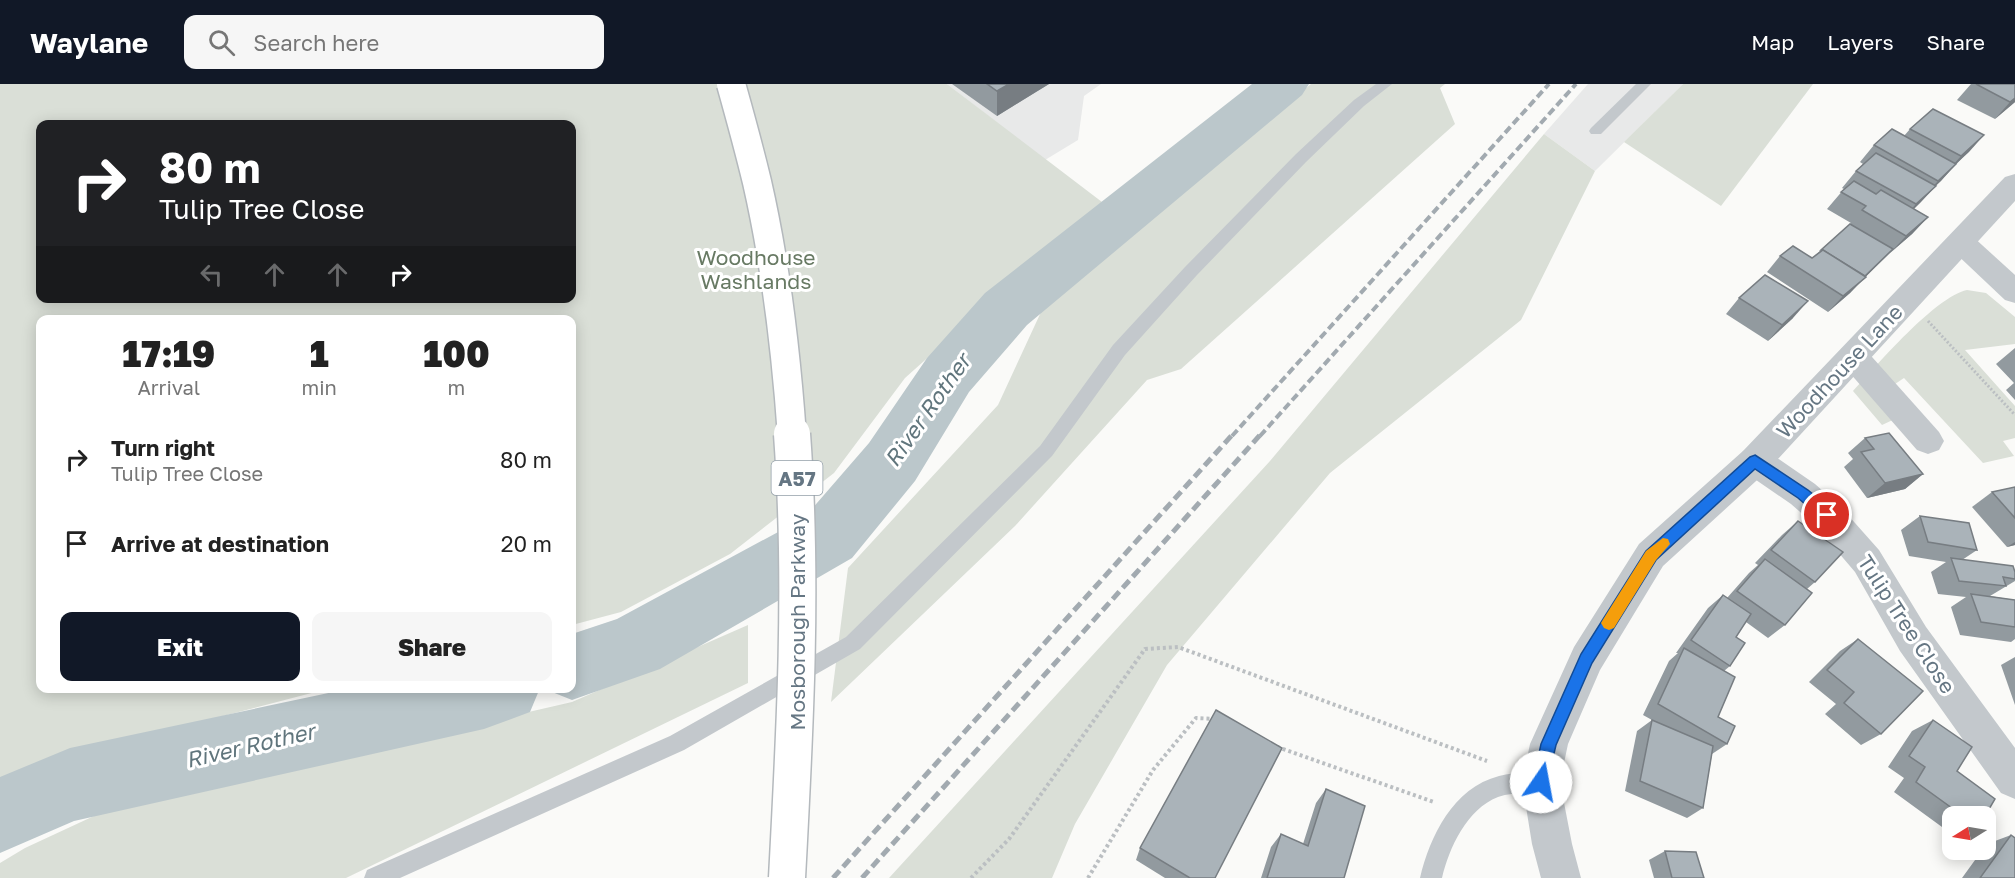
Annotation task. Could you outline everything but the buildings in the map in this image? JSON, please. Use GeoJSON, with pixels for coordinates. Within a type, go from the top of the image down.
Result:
{"type":"FeatureCollection","features":[{"type":"Feature","properties":{"kind":"highway","name":"Mosborough Parkway"},"geometry":{"type":"LineString","coordinates":[[731,84],[767,223],[788,356],[797,473],[799,600],[796,729],[787,878]]}},
{"type":"Feature","properties":{"kind":"street","name":"Woodhouse Lane"},"geometry":{"type":"LineString","coordinates":[[1561,878],[1552,844],[1541,782],[1549,744],[1587,659],[1651,555],[1755,461],[2015,184]]}},
{"type":"Feature","properties":{"kind":"street"},"geometry":{"type":"LineString","coordinates":[[1961,242],[2015,292]]}},
{"type":"Feature","properties":{"kind":"street"},"geometry":{"type":"LineString","coordinates":[[1853,356],[1928,441]]}},
{"type":"Feature","properties":{"kind":"street","name":"Tulip Tree Close"},"geometry":{"type":"LineString","coordinates":[[1755,461],[1803,494],[1827,515],[1867,561],[1913,639],[2015,780]]}},
{"type":"Feature","properties":{"kind":"lane"},"geometry":{"type":"LineString","coordinates":[[375,878],[677,743],[853,643],[1046,451],[1119,350],[1191,271],[1317,142],[1359,103],[1385,84]]}},
{"type":"Feature","properties":{"kind":"lane"},"geometry":{"type":"LineString","coordinates":[[1596,131],[1644,84]]}},
{"type":"Feature","properties":{"kind":"lane"},"geometry":{"type":"LineString","coordinates":[[1431,878],[1435,859],[1460,812],[1494,788],[1541,782]]}},
{"type":"Feature","properties":{"kind":"path"},"geometry":{"type":"LineString","coordinates":[[1908,298],[2015,416]]}},
{"type":"Feature","properties":{"kind":"path"},"geometry":{"type":"LineString","coordinates":[[971,878],[1009,839],[1145,649],[1178,646],[1541,782]]}},
{"type":"Feature","properties":{"kind":"path"},"geometry":{"type":"LineString","coordinates":[[1088,878],[1153,770],[1196,718],[1224,719]]}},
{"type":"Feature","properties":{"kind":"path"},"geometry":{"type":"LineString","coordinates":[[1276,746],[1460,812]]}},
{"type":"Feature","properties":{"kind":"shaded area"},"geometry":{"type":"Polygon","coordinates":[[[947,84],[1101,84],[1084,96],[1078,140],[1045,160],[947,84]]]}},
{"type":"Feature","properties":{"kind":"shaded area"},"geometry":{"type":"Polygon","coordinates":[[[1588,84],[1683,84],[1595,171],[1544,134],[1588,84]]]}},
{"type":"Feature","properties":{"kind":"green space","name":"Woodhouse Washlands"},"geometry":{"type":"Polygon","coordinates":[[[0,84],[947,84],[1102,202],[905,378],[834,473],[730,554],[621,612],[576,624],[576,315],[36,315],[36,693],[312,693],[65,757],[0,790],[0,84]]]}},
{"type":"Feature","properties":{"kind":"green space"},"geometry":{"type":"Polygon","coordinates":[[[1311,84],[1445,84],[1440,88],[1455,124],[1181,369],[1147,380],[1015,526],[831,702],[848,568],[998,405],[1041,312],[1311,84]]]}},
{"type":"Feature","properties":{"kind":"green space"},"geometry":{"type":"Polygon","coordinates":[[[1683,84],[1813,84],[1721,206],[1624,142],[1683,84]]]}},
{"type":"Feature","properties":{"kind":"green space"},"geometry":{"type":"Polygon","coordinates":[[[1544,134],[1595,171],[1521,320],[1330,473],[1167,665],[1075,824],[1052,878],[889,878],[1270,461],[1544,134]]]}},
{"type":"Feature","properties":{"kind":"green space"},"geometry":{"type":"Polygon","coordinates":[[[1967,290],[1986,293],[2015,317],[2015,344],[1965,350],[2015,406],[2015,438],[2003,441],[2014,456],[1983,463],[1904,378],[1889,388],[1912,411],[1882,425],[1853,391],[1923,318],[1954,295],[1967,290]]]}},
{"type":"Feature","properties":{"kind":"green space"},"geometry":{"type":"Polygon","coordinates":[[[748,625],[748,683],[346,878],[0,878],[0,863],[25,848],[109,809],[572,702],[748,625]]]}},
{"type":"Feature","properties":{"kind":"waterway","name":"River Rother"},"geometry":{"type":"LineString","coordinates":[[576,666],[635,646],[828,538],[892,462],[948,375],[1006,309],[1284,84]]}},
{"type":"Feature","properties":{"kind":"waterway","name":"River Rother"},"geometry":{"type":"LineString","coordinates":[[0,815],[70,785],[490,693]]}},
{"type":"Feature","properties":{"kind":"railway"},"geometry":{"type":"LineString","coordinates":[[1232,436],[1549,84]]}},
{"type":"Feature","properties":{"kind":"railway"},"geometry":{"type":"LineString","coordinates":[[1260,436],[1576,84]]}},
{"type":"Feature","properties":{"kind":"railway"},"geometry":{"type":"LineString","coordinates":[[833,878],[1233,434]]}},
{"type":"Feature","properties":{"kind":"railway"},"geometry":{"type":"LineString","coordinates":[[862,878],[1261,434]]}},
{"type":"Feature","properties":{"kind":"slow traffic"},"geometry":{"type":"LineString","coordinates":[[1609,623],[1651,555],[1663,544]]}},
{"type":"Feature","properties":{"kind":"route"},"geometry":{"type":"LineString","coordinates":[[1541,782],[1549,744],[1587,659],[1651,555],[1755,461],[1803,494],[1827,515]]}}]}
